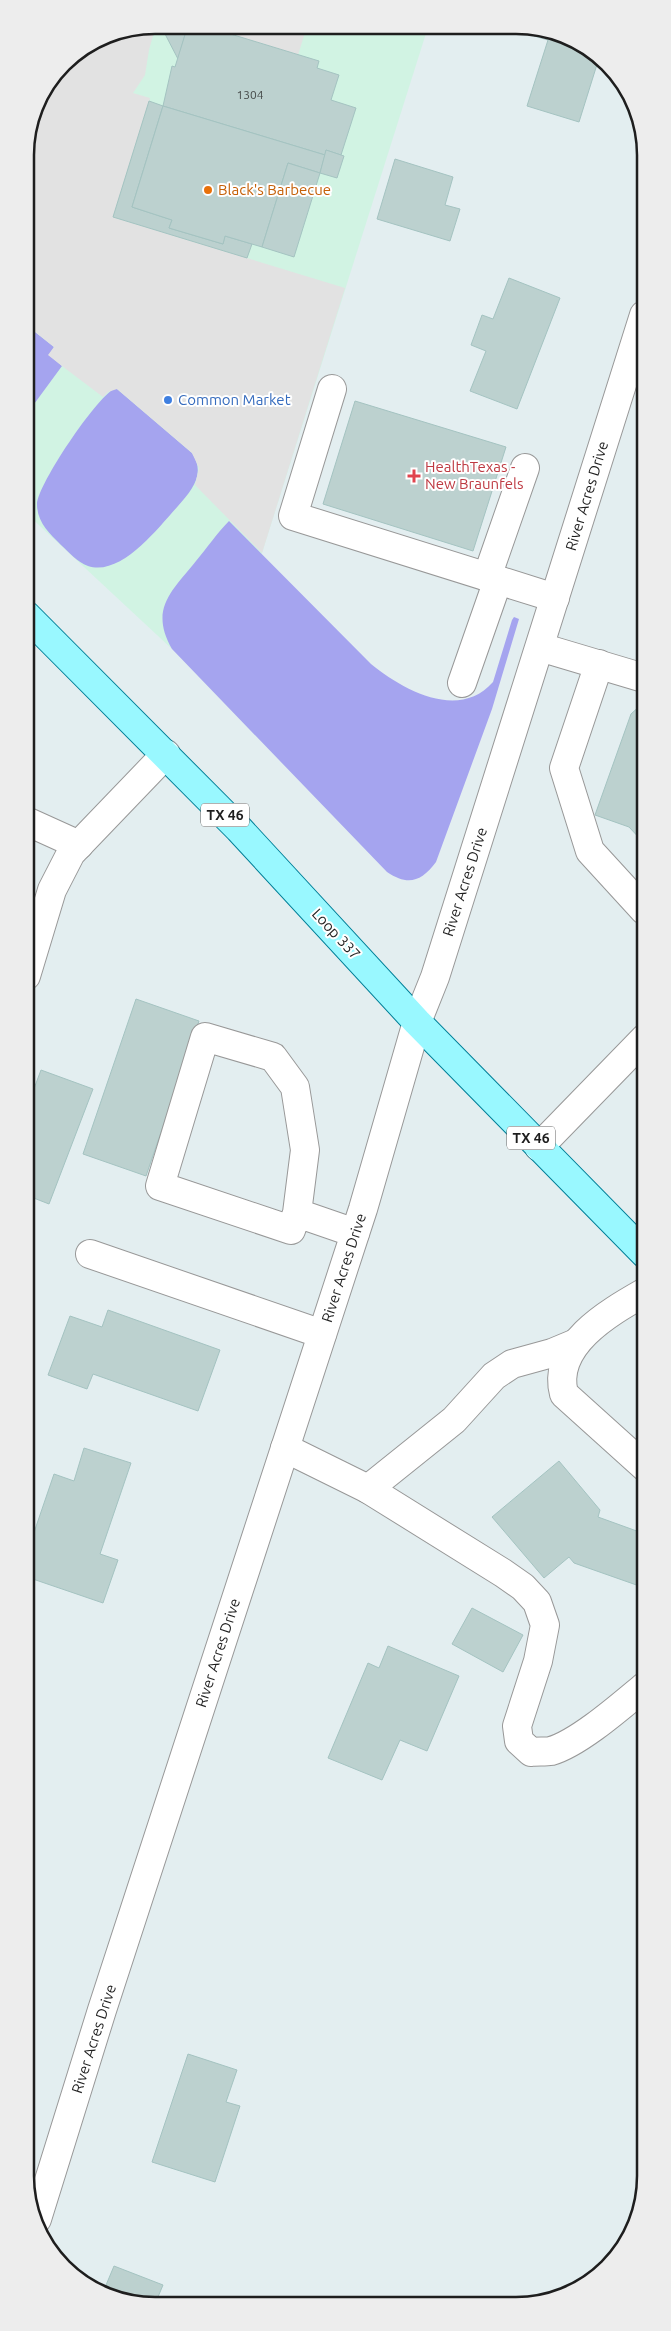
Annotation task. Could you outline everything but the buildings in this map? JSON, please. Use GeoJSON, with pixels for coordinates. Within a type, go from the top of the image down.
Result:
{"type":"FeatureCollection","features":[{"type":"Feature","properties":{"kind":"main road","name":"Loop 337"},"geometry":{"type":"LineString","coordinates":[[34,623],[239,829],[417,1022],[637,1246]]}},
{"type":"Feature","properties":{"kind":"street","name":"River Acres Drive"},"geometry":{"type":"LineString","coordinates":[[39,2212],[355,1233],[417,1022],[435,977],[637,337]]}},
{"type":"Feature","properties":{"kind":"street"},"geometry":{"type":"LineString","coordinates":[[332,389],[293,516],[555,598]]}},
{"type":"Feature","properties":{"kind":"street"},"geometry":{"type":"LineString","coordinates":[[462,683],[525,468]]}},
{"type":"Feature","properties":{"kind":"street"},"geometry":{"type":"LineString","coordinates":[[540,647],[637,676]]}},
{"type":"Feature","properties":{"kind":"street"},"geometry":{"type":"LineString","coordinates":[[599,664],[564,768],[590,851],[637,902]]}},
{"type":"Feature","properties":{"kind":"street"},"geometry":{"type":"LineString","coordinates":[[34,950],[52,890],[71,852],[166,754]]}},
{"type":"Feature","properties":{"kind":"street"},"geometry":{"type":"LineString","coordinates":[[34,825],[79,845]]}},
{"type":"Feature","properties":{"kind":"street"},"geometry":{"type":"LineString","coordinates":[[205,1037],[273,1057],[295,1087],[305,1150],[297,1213],[291,1230],[160,1186],[205,1037]]}},
{"type":"Feature","properties":{"kind":"street"},"geometry":{"type":"LineString","coordinates":[[540,1147],[637,1045]]}},
{"type":"Feature","properties":{"kind":"street"},"geometry":{"type":"LineString","coordinates":[[297,1213],[355,1233]]}},
{"type":"Feature","properties":{"kind":"street"},"geometry":{"type":"LineString","coordinates":[[90,1254],[322,1334]]}},
{"type":"Feature","properties":{"kind":"street"},"geometry":{"type":"LineString","coordinates":[[368,1488],[454,1420],[494,1376],[512,1364],[552,1353],[576,1343],[602,1318],[637,1297]]}},
{"type":"Feature","properties":{"kind":"street"},"geometry":{"type":"LineString","coordinates":[[576,1343],[562,1374],[564,1394],[637,1461]]}},
{"type":"Feature","properties":{"kind":"street"},"geometry":{"type":"LineString","coordinates":[[285,1448],[368,1488],[503,1573],[523,1587],[537,1602],[545,1626],[538,1661],[517,1726],[520,1741],[531,1752],[550,1751],[570,1742],[637,1693]]}},
{"type":"Feature","properties":{"kind":"shaded area","name":"Common Market"},"geometry":{"type":"Polygon","coordinates":[[[147,34],[426,34],[261,556],[172,649],[34,520],[34,147],[36,131],[43,108],[59,81],[81,59],[108,43],[131,36],[147,34]]]}},
{"type":"Feature","properties":{"kind":"shaded area"},"geometry":{"type":"Polygon","coordinates":[[[153,34],[145,75],[133,93],[150,98],[113,217],[345,288],[262,553],[195,485],[199,468],[192,453],[117,389],[108,392],[103,397],[62,366],[48,355],[54,347],[34,331],[34,147],[38,123],[50,94],[69,69],[81,59],[94,50],[116,40],[131,36],[153,34]]]}},
{"type":"Feature","properties":{"kind":"shaded area"},"geometry":{"type":"Polygon","coordinates":[[[230,34],[305,34],[298,55],[230,34]]]}},
{"type":"Feature","properties":{"kind":"shaded area"},"geometry":{"type":"Polygon","coordinates":[[[34,331],[54,347],[49,355],[62,366],[34,404],[34,331]]]}},
{"type":"Feature","properties":{"kind":"shaded area"},"geometry":{"type":"Polygon","coordinates":[[[114,389],[117,389],[192,453],[198,468],[197,475],[196,481],[188,494],[138,548],[126,558],[113,564],[101,567],[88,566],[73,557],[48,532],[41,522],[37,504],[47,479],[69,442],[95,408],[114,389]]]}},
{"type":"Feature","properties":{"kind":"shaded area"},"geometry":{"type":"Polygon","coordinates":[[[229,521],[371,664],[399,683],[431,697],[448,700],[464,699],[479,693],[493,682],[512,620],[514,617],[519,619],[492,709],[436,862],[419,878],[414,880],[401,879],[387,872],[172,649],[165,635],[163,623],[163,611],[166,601],[179,582],[229,521]]]}},
{"type":"Feature","properties":{"kind":"place","name":"Black's Barbecue"},"geometry":{"type":"Point","coordinates":[208,190]}},
{"type":"Feature","properties":{"kind":"place","name":"Common Market"},"geometry":{"type":"Point","coordinates":[168,400]}},
{"type":"Feature","properties":{"kind":"place","name":"HealthTexas - New Braunfels"},"geometry":{"type":"Point","coordinates":[414,476]}}]}
